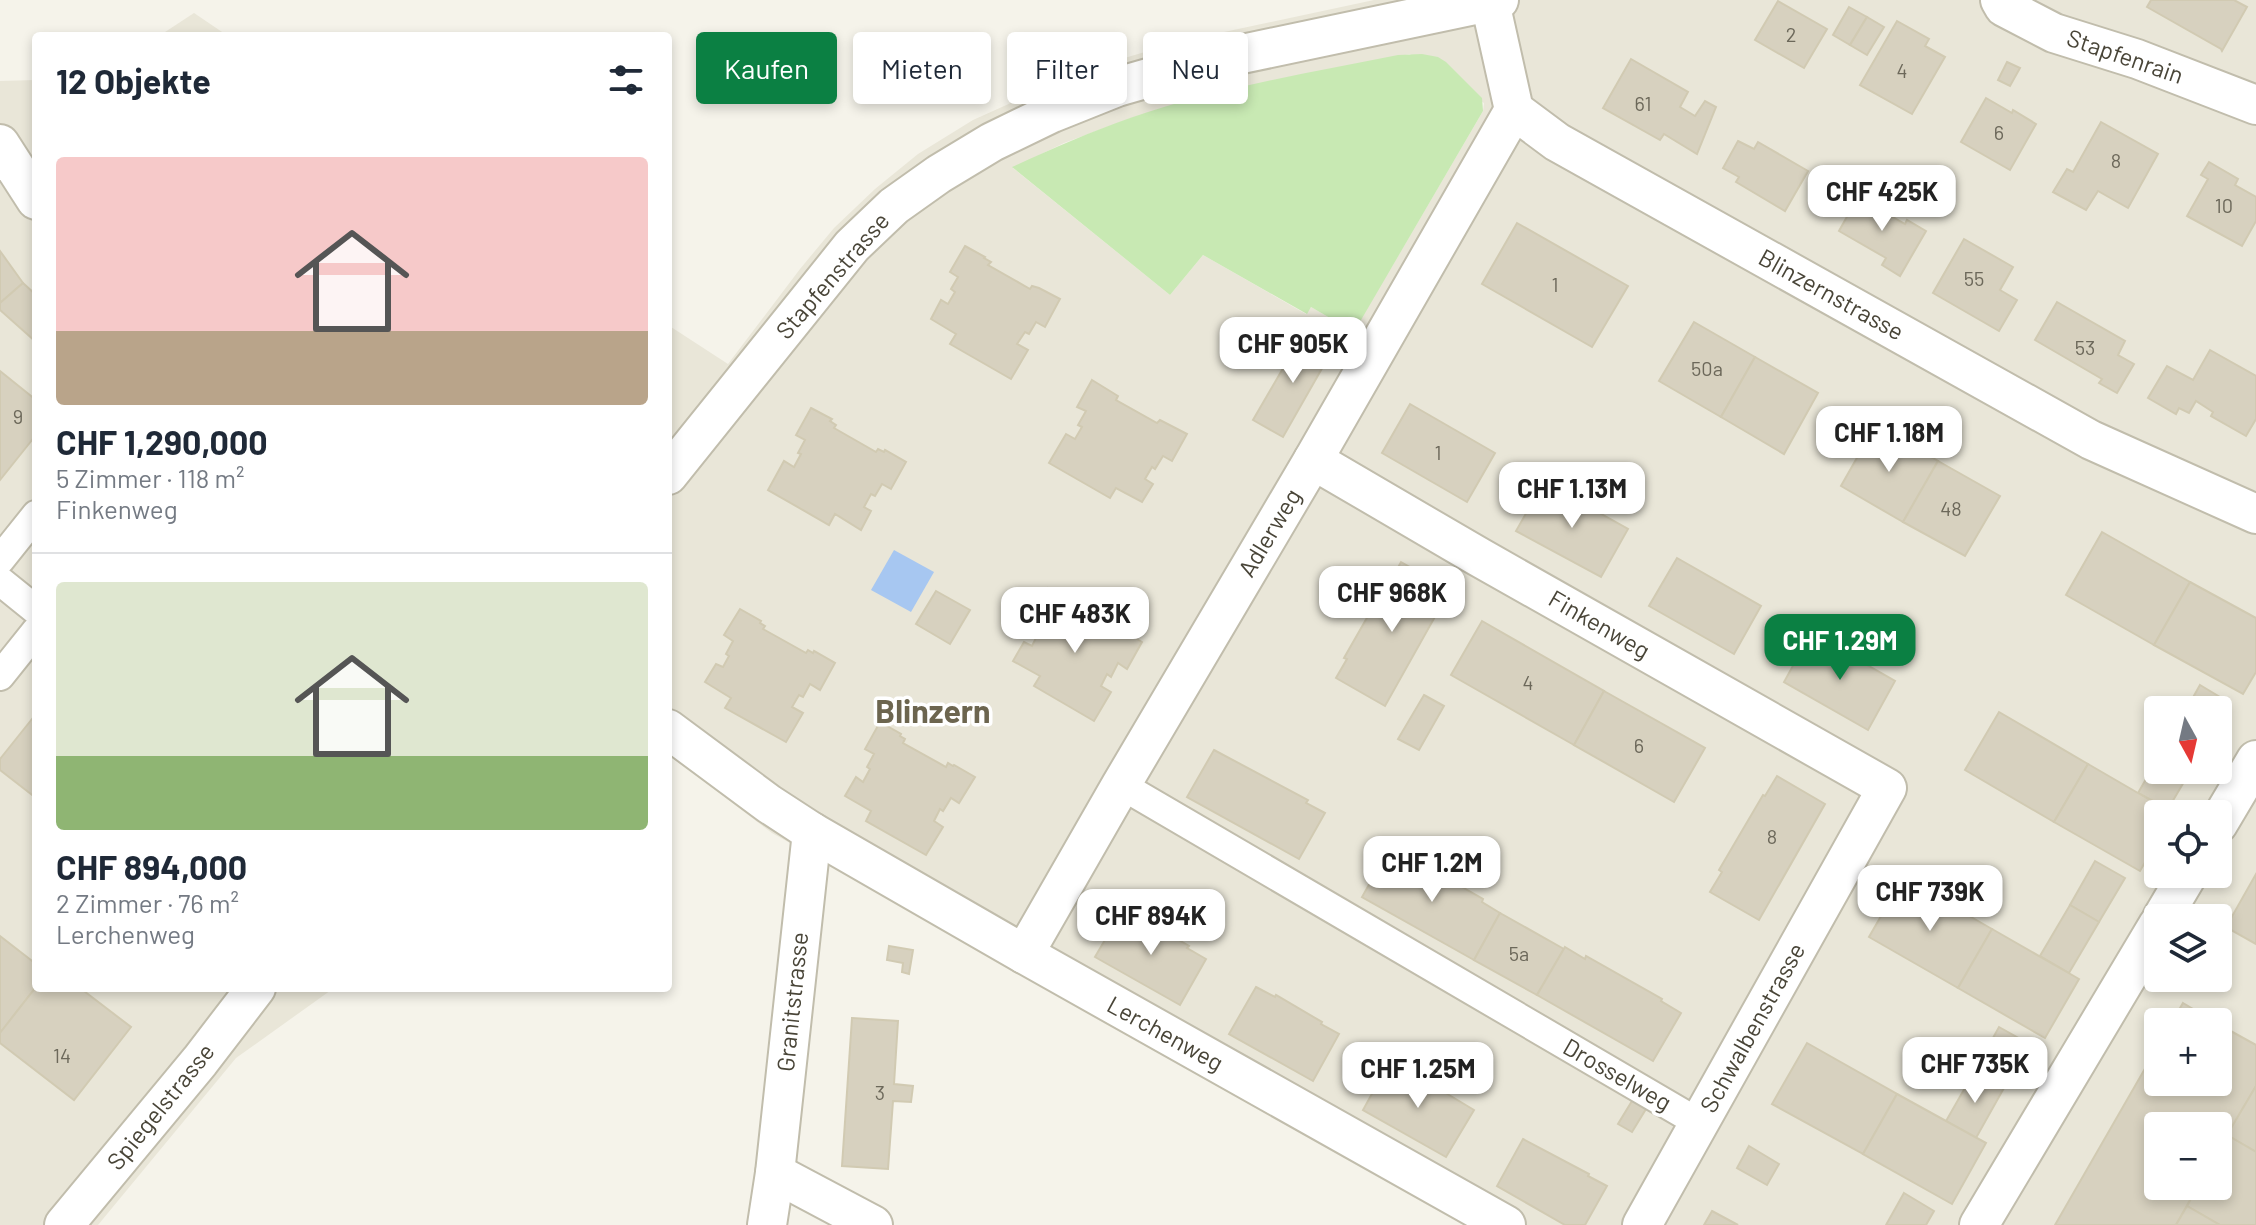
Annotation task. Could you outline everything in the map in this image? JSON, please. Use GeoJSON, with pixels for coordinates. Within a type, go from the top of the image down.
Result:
{"type":"FeatureCollection","features":[{"type":"Feature","properties":{"kind":"street","name":"Stapfenrain"},"geometry":{"type":"LineString","coordinates":[[2000,0],[2004,7],[2054,33],[2137,59],[2256,105]]}},
{"type":"Feature","properties":{"kind":"street"},"geometry":{"type":"LineString","coordinates":[[1494,1],[1514,110]]}},
{"type":"Feature","properties":{"kind":"street","name":"Stapfenstrasse"},"geometry":{"type":"LineString","coordinates":[[672,470],[852,246],[894,206],[992,142],[1117,87],[1190,66],[1494,1]]}},
{"type":"Feature","properties":{"kind":"street","name":"Adlerweg"},"geometry":{"type":"LineString","coordinates":[[1024,954],[1514,110]]}},
{"type":"Feature","properties":{"kind":"street","name":"Blinzernstrasse"},"geometry":{"type":"LineString","coordinates":[[1514,110],[1557,142],[2091,440],[2256,514]]}},
{"type":"Feature","properties":{"kind":"street"},"geometry":{"type":"LineString","coordinates":[[0,144],[32,194]]}},
{"type":"Feature","properties":{"kind":"street","name":"Finkenweg"},"geometry":{"type":"LineString","coordinates":[[1313,460],[1887,788]]}},
{"type":"Feature","properties":{"kind":"street"},"geometry":{"type":"LineString","coordinates":[[0,560],[32,520]]}},
{"type":"Feature","properties":{"kind":"street"},"geometry":{"type":"LineString","coordinates":[[0,581],[32,607]]}},
{"type":"Feature","properties":{"kind":"street"},"geometry":{"type":"LineString","coordinates":[[0,676],[32,636]]}},
{"type":"Feature","properties":{"kind":"street","name":"Lerchenweg"},"geometry":{"type":"LineString","coordinates":[[672,732],[812,832],[1506,1225]]}},
{"type":"Feature","properties":{"kind":"street"},"geometry":{"type":"LineString","coordinates":[[2232,800],[2256,760]]}},
{"type":"Feature","properties":{"kind":"street","name":"Drosselweg"},"geometry":{"type":"LineString","coordinates":[[1121,785],[1699,1123]]}},
{"type":"Feature","properties":{"kind":"street","name":"Schwalbenstrasse"},"geometry":{"type":"LineString","coordinates":[[1642,1225],[1887,788]]}},
{"type":"Feature","properties":{"kind":"street","name":"Granitstrasse"},"geometry":{"type":"LineString","coordinates":[[767,1225],[812,832]]}},
{"type":"Feature","properties":{"kind":"street"},"geometry":{"type":"LineString","coordinates":[[1979,1225],[2144,948]]}},
{"type":"Feature","properties":{"kind":"street","name":"Spiegelstrasse"},"geometry":{"type":"LineString","coordinates":[[64,1225],[253,992]]}},
{"type":"Feature","properties":{"kind":"street"},"geometry":{"type":"LineString","coordinates":[[775,1173],[873,1225]]}},
{"type":"Feature","properties":{"kind":"shaded area"},"geometry":{"type":"Polygon","coordinates":[[[1374,0],[2256,0],[2256,1225],[1472,1225],[772,833],[672,757],[672,328],[728,364],[834,228],[918,154],[973,120],[1009,104],[1127,104],[1127,57],[1143,53],[1143,104],[1180,104],[1128,119],[1390,270],[1483,111],[1484,103],[1410,54],[1248,87],[1248,32],[1224,32],[1374,0]],[[1126,120],[1064,143],[1013,168],[1170,295],[1203,255],[1306,314],[1311,307],[1354,332],[1126,120]]]}},
{"type":"Feature","properties":{"kind":"shaded area"},"geometry":{"type":"Polygon","coordinates":[[[194,13],[222,32],[165,32],[194,13]]]}},
{"type":"Feature","properties":{"kind":"shaded area"},"geometry":{"type":"Polygon","coordinates":[[[32,80],[32,992],[328,992],[236,1058],[98,1225],[0,1225],[0,81],[32,80]]]}},
{"type":"Feature","properties":{"kind":"green space"},"geometry":{"type":"Polygon","coordinates":[[[1422,54],[1446,62],[1482,98],[1483,111],[1354,332],[1311,307],[1307,314],[1203,255],[1170,295],[1012,167],[1115,123],[1163,107],[1174,104],[1248,104],[1248,86],[1398,55],[1422,54]]]}},
{"type":"Feature","properties":{"kind":"water"},"geometry":{"type":"Polygon","coordinates":[[[894,550],[934,572],[911,612],[871,590],[894,550]]]}},
{"type":"Feature","properties":{"kind":"building"},"geometry":{"type":"Polygon","coordinates":[[[2151,0],[2234,0],[2247,7],[2222,51],[2147,7],[2151,0]]]}},
{"type":"Feature","properties":{"kind":"building"},"geometry":{"type":"Polygon","coordinates":[[[1778,1],[1827,29],[1804,68],[1755,40],[1778,1]]]}},
{"type":"Feature","properties":{"kind":"building"},"geometry":{"type":"Polygon","coordinates":[[[1849,7],[1867,17],[1850,45],[1833,35],[1849,7]]]}},
{"type":"Feature","properties":{"kind":"building"},"geometry":{"type":"Polygon","coordinates":[[[1867,17],[1884,27],[1867,55],[1850,45],[1867,17]]]}},
{"type":"Feature","properties":{"kind":"building"},"geometry":{"type":"Polygon","coordinates":[[[1897,21],[1929,39],[1925,46],[1945,57],[1912,114],[1860,85],[1897,21]]]}},
{"type":"Feature","properties":{"kind":"building"},"geometry":{"type":"Polygon","coordinates":[[[1631,59],[1688,92],[1680,107],[1695,116],[1705,101],[1716,107],[1697,154],[1664,134],[1660,140],[1603,108],[1631,59]]]}},
{"type":"Feature","properties":{"kind":"building"},"geometry":{"type":"Polygon","coordinates":[[[2007,62],[2020,68],[2010,86],[1998,80],[2007,62]]]}},
{"type":"Feature","properties":{"kind":"building"},"geometry":{"type":"Polygon","coordinates":[[[1986,98],[2036,124],[2010,170],[1961,142],[1986,98]]]}},
{"type":"Feature","properties":{"kind":"building"},"geometry":{"type":"Polygon","coordinates":[[[2101,122],[2158,154],[2128,208],[2098,191],[2086,210],[2053,192],[2067,169],[2073,172],[2101,122]]]}},
{"type":"Feature","properties":{"kind":"building"},"geometry":{"type":"Polygon","coordinates":[[[1738,141],[1754,149],[1758,142],[1808,171],[1785,211],[1736,182],[1739,177],[1723,168],[1738,141]]]}},
{"type":"Feature","properties":{"kind":"building"},"geometry":{"type":"Polygon","coordinates":[[[2209,162],[2238,179],[2235,185],[2256,197],[2256,221],[2242,246],[2187,216],[2208,179],[2201,175],[2209,162]]]}},
{"type":"Feature","properties":{"kind":"building"},"geometry":{"type":"Polygon","coordinates":[[[1862,190],[1883,202],[1879,209],[1905,224],[1907,220],[1926,231],[1900,276],[1882,265],[1886,258],[1839,231],[1862,190]]]}},
{"type":"Feature","properties":{"kind":"building"},"geometry":{"type":"Polygon","coordinates":[[[1517,223],[1628,286],[1592,347],[1482,284],[1517,223]]]}},
{"type":"Feature","properties":{"kind":"building"},"geometry":{"type":"Polygon","coordinates":[[[1964,239],[2013,267],[2000,290],[2017,300],[1999,331],[1933,293],[1964,239]]]}},
{"type":"Feature","properties":{"kind":"building"},"geometry":{"type":"Polygon","coordinates":[[[965,246],[985,257],[991,262],[988,265],[1030,289],[1032,286],[1039,288],[1060,299],[1045,327],[1036,322],[1029,334],[1025,332],[1017,344],[1028,350],[1011,379],[950,344],[956,334],[931,319],[941,300],[948,304],[955,292],[951,289],[958,277],[950,272],[965,246]]]}},
{"type":"Feature","properties":{"kind":"building"},"geometry":{"type":"Polygon","coordinates":[[[0,251],[23,283],[0,303],[0,251]]]}},
{"type":"Feature","properties":{"kind":"building"},"geometry":{"type":"Polygon","coordinates":[[[23,283],[32,291],[32,338],[0,310],[0,303],[23,283]]]}},
{"type":"Feature","properties":{"kind":"building"},"geometry":{"type":"Polygon","coordinates":[[[2057,302],[2125,341],[2118,355],[2134,364],[2117,393],[2099,383],[2102,379],[2035,340],[2057,302]]]}},
{"type":"Feature","properties":{"kind":"building"},"geometry":{"type":"Polygon","coordinates":[[[1694,322],[1755,357],[1721,417],[1659,381],[1694,322]]]}},
{"type":"Feature","properties":{"kind":"building"},"geometry":{"type":"Polygon","coordinates":[[[1304,332],[1333,349],[1283,437],[1253,420],[1304,332]]]}},
{"type":"Feature","properties":{"kind":"building"},"geometry":{"type":"Polygon","coordinates":[[[2210,350],[2256,376],[2256,419],[2246,436],[2211,416],[2213,412],[2196,401],[2189,413],[2179,408],[2176,414],[2148,398],[2167,366],[2193,380],[2210,350]]]}},
{"type":"Feature","properties":{"kind":"building"},"geometry":{"type":"Polygon","coordinates":[[[1755,357],[1818,393],[1784,454],[1721,417],[1755,357]]]}},
{"type":"Feature","properties":{"kind":"building"},"geometry":{"type":"Polygon","coordinates":[[[0,371],[32,397],[32,440],[0,480],[0,371]]]}},
{"type":"Feature","properties":{"kind":"building"},"geometry":{"type":"Polygon","coordinates":[[[1092,380],[1118,396],[1116,400],[1157,423],[1160,420],[1187,434],[1172,461],[1163,456],[1155,469],[1152,467],[1145,479],[1153,484],[1142,502],[1116,488],[1110,498],[1049,463],[1066,434],[1075,439],[1082,427],[1078,425],[1086,411],[1077,407],[1092,380]]]}},
{"type":"Feature","properties":{"kind":"building"},"geometry":{"type":"Polygon","coordinates":[[[1410,404],[1495,453],[1467,502],[1382,453],[1410,404]]]}},
{"type":"Feature","properties":{"kind":"building"},"geometry":{"type":"Polygon","coordinates":[[[811,408],[832,419],[830,421],[836,425],[834,428],[876,452],[878,449],[885,450],[906,462],[891,489],[882,484],[875,496],[871,494],[864,507],[871,511],[861,530],[835,514],[829,525],[768,490],[784,461],[794,467],[801,454],[798,453],[805,440],[796,435],[811,408]]]}},
{"type":"Feature","properties":{"kind":"building"},"geometry":{"type":"Polygon","coordinates":[[[1875,426],[1938,461],[1903,522],[1841,486],[1875,426]]]}},
{"type":"Feature","properties":{"kind":"building"},"geometry":{"type":"Polygon","coordinates":[[[1938,461],[2000,496],[1965,556],[1903,522],[1938,461]]]}},
{"type":"Feature","properties":{"kind":"building"},"geometry":{"type":"Polygon","coordinates":[[[1544,482],[1628,529],[1601,577],[1516,531],[1544,482]]]}},
{"type":"Feature","properties":{"kind":"building"},"geometry":{"type":"Polygon","coordinates":[[[2102,532],[2190,582],[2154,645],[2066,595],[2102,532]]]}},
{"type":"Feature","properties":{"kind":"building"},"geometry":{"type":"Polygon","coordinates":[[[1677,558],[1761,606],[1734,654],[1649,606],[1677,558]]]}},
{"type":"Feature","properties":{"kind":"building"},"geometry":{"type":"Polygon","coordinates":[[[1401,562],[1450,590],[1385,706],[1336,678],[1347,659],[1344,658],[1401,562]]]}},
{"type":"Feature","properties":{"kind":"building"},"geometry":{"type":"Polygon","coordinates":[[[2190,582],[2256,618],[2256,672],[2243,694],[2154,645],[2190,582]]]}},
{"type":"Feature","properties":{"kind":"building"},"geometry":{"type":"Polygon","coordinates":[[[1048,588],[1069,600],[1074,605],[1072,609],[1114,633],[1116,628],[1142,642],[1127,669],[1118,663],[1111,677],[1107,674],[1101,686],[1111,692],[1094,721],[1034,686],[1040,676],[1013,661],[1024,642],[1032,646],[1038,634],[1034,632],[1042,619],[1033,615],[1048,588]]]}},
{"type":"Feature","properties":{"kind":"building"},"geometry":{"type":"Polygon","coordinates":[[[936,591],[970,610],[950,644],[916,624],[936,591]]]}},
{"type":"Feature","properties":{"kind":"building"},"geometry":{"type":"Polygon","coordinates":[[[740,609],[761,621],[765,626],[763,629],[806,653],[808,650],[814,651],[835,663],[820,690],[810,684],[803,697],[799,695],[792,707],[803,713],[786,742],[725,708],[731,698],[705,682],[716,664],[723,667],[729,656],[726,654],[733,641],[724,635],[740,609]]]}},
{"type":"Feature","properties":{"kind":"building"},"geometry":{"type":"Polygon","coordinates":[[[1482,621],[1604,691],[1574,745],[1451,675],[1482,621]]]}},
{"type":"Feature","properties":{"kind":"building"},"geometry":{"type":"Polygon","coordinates":[[[1811,633],[1895,681],[1868,730],[1784,682],[1811,633]]]}},
{"type":"Feature","properties":{"kind":"building"},"geometry":{"type":"Polygon","coordinates":[[[2200,685],[2218,696],[2194,696],[2200,685]]]}},
{"type":"Feature","properties":{"kind":"building"},"geometry":{"type":"Polygon","coordinates":[[[1604,691],[1705,748],[1674,802],[1574,745],[1604,691]]]}},
{"type":"Feature","properties":{"kind":"building"},"geometry":{"type":"Polygon","coordinates":[[[1424,695],[1444,706],[1419,750],[1398,739],[1424,695]]]}},
{"type":"Feature","properties":{"kind":"building"},"geometry":{"type":"Polygon","coordinates":[[[1999,712],[2088,764],[2054,822],[1965,770],[1999,712]]]}},
{"type":"Feature","properties":{"kind":"building"},"geometry":{"type":"Polygon","coordinates":[[[32,719],[32,795],[0,770],[0,759],[32,719]]]}},
{"type":"Feature","properties":{"kind":"building"},"geometry":{"type":"Polygon","coordinates":[[[880,722],[901,734],[905,739],[903,743],[946,767],[948,763],[954,765],[975,777],[959,803],[951,798],[943,811],[940,809],[934,821],[943,827],[926,855],[866,821],[871,811],[845,796],[856,777],[863,782],[870,769],[867,767],[874,754],[865,749],[880,722]]]}},
{"type":"Feature","properties":{"kind":"building"},"geometry":{"type":"Polygon","coordinates":[[[1214,750],[1308,800],[1306,803],[1325,813],[1299,859],[1187,797],[1214,750]]]}},
{"type":"Feature","properties":{"kind":"building"},"geometry":{"type":"Polygon","coordinates":[[[2088,764],[2150,800],[2144,800],[2144,864],[2140,871],[2054,822],[2088,764]]]}},
{"type":"Feature","properties":{"kind":"building"},"geometry":{"type":"Polygon","coordinates":[[[1777,776],[1825,804],[1759,920],[1710,892],[1722,872],[1719,870],[1777,776]]]}},
{"type":"Feature","properties":{"kind":"building"},"geometry":{"type":"Polygon","coordinates":[[[2144,782],[2183,784],[2173,800],[2151,800],[2138,793],[2144,782]]]}},
{"type":"Feature","properties":{"kind":"building"},"geometry":{"type":"Polygon","coordinates":[[[1389,849],[1483,899],[1482,902],[1500,913],[1474,960],[1362,897],[1389,849]]]}},
{"type":"Feature","properties":{"kind":"building"},"geometry":{"type":"Polygon","coordinates":[[[2095,861],[2125,878],[2099,922],[2070,905],[2095,861]]]}},
{"type":"Feature","properties":{"kind":"building"},"geometry":{"type":"Polygon","coordinates":[[[2256,874],[2256,944],[2232,930],[2232,916],[2256,874]]]}},
{"type":"Feature","properties":{"kind":"building"},"geometry":{"type":"Polygon","coordinates":[[[1903,878],[1992,929],[1958,988],[1869,937],[1903,878]]]}},
{"type":"Feature","properties":{"kind":"building"},"geometry":{"type":"Polygon","coordinates":[[[2070,905],[2099,922],[2069,973],[2040,956],[2070,905]]]}},
{"type":"Feature","properties":{"kind":"building"},"geometry":{"type":"Polygon","coordinates":[[[1122,911],[1142,919],[1206,959],[1180,1005],[1095,957],[1122,911]]]}},
{"type":"Feature","properties":{"kind":"building"},"geometry":{"type":"Polygon","coordinates":[[[1500,913],[1564,949],[1537,995],[1474,960],[1500,913]]]}},
{"type":"Feature","properties":{"kind":"building"},"geometry":{"type":"Polygon","coordinates":[[[1992,929],[2079,979],[2045,1038],[1958,988],[1992,929]]]}},
{"type":"Feature","properties":{"kind":"building"},"geometry":{"type":"Polygon","coordinates":[[[0,936],[32,961],[32,992],[0,1033],[0,936]]]}},
{"type":"Feature","properties":{"kind":"building"},"geometry":{"type":"Polygon","coordinates":[[[889,946],[913,950],[909,974],[902,972],[903,963],[887,960],[889,946]]]}},
{"type":"Feature","properties":{"kind":"building"},"geometry":{"type":"Polygon","coordinates":[[[1565,947],[1662,999],[1681,1013],[1653,1061],[1537,995],[1565,947]]]}},
{"type":"Feature","properties":{"kind":"building"},"geometry":{"type":"Polygon","coordinates":[[[1256,987],[1276,995],[1339,1034],[1313,1081],[1229,1034],[1256,987]]]}},
{"type":"Feature","properties":{"kind":"building"},"geometry":{"type":"Polygon","coordinates":[[[32,992],[85,992],[131,1027],[74,1100],[0,1043],[0,1033],[32,992]]]}},
{"type":"Feature","properties":{"kind":"building"},"geometry":{"type":"Polygon","coordinates":[[[852,1018],[898,1021],[894,1084],[913,1086],[911,1102],[893,1101],[888,1169],[842,1166],[852,1018]]]}},
{"type":"Feature","properties":{"kind":"building"},"geometry":{"type":"Polygon","coordinates":[[[1999,1027],[2029,1044],[2004,1088],[1974,1072],[1999,1027]]]}},
{"type":"Feature","properties":{"kind":"building"},"geometry":{"type":"Polygon","coordinates":[[[2232,1032],[2256,1045],[2256,1086],[2232,1128],[2232,1112],[2144,1112],[2144,1200],[2190,1200],[2176,1225],[2055,1225],[2144,1070],[2144,1096],[2232,1096],[2232,1032]]]}},
{"type":"Feature","properties":{"kind":"building"},"geometry":{"type":"Polygon","coordinates":[[[1807,1043],[1897,1094],[1863,1154],[1772,1104],[1807,1043]]]}},
{"type":"Feature","properties":{"kind":"building"},"geometry":{"type":"Polygon","coordinates":[[[1389,1063],[1408,1074],[1409,1071],[1474,1110],[1446,1157],[1363,1110],[1389,1063]]]}},
{"type":"Feature","properties":{"kind":"building"},"geometry":{"type":"Polygon","coordinates":[[[1974,1072],[2004,1088],[1976,1138],[1946,1121],[1974,1072]]]}},
{"type":"Feature","properties":{"kind":"building"},"geometry":{"type":"Polygon","coordinates":[[[2256,1086],[2256,1152],[2232,1138],[2232,1127],[2256,1086]]]}},
{"type":"Feature","properties":{"kind":"building"},"geometry":{"type":"Polygon","coordinates":[[[1897,1094],[1986,1143],[1952,1204],[1863,1154],[1897,1094]]]}},
{"type":"Feature","properties":{"kind":"building"},"geometry":{"type":"Polygon","coordinates":[[[1635,1096],[1649,1104],[1632,1132],[1618,1124],[1635,1096]]]}},
{"type":"Feature","properties":{"kind":"building"},"geometry":{"type":"Polygon","coordinates":[[[2232,1138],[2256,1152],[2256,1225],[2220,1225],[2187,1206],[2190,1200],[2232,1200],[2232,1138]]]}},
{"type":"Feature","properties":{"kind":"building"},"geometry":{"type":"Polygon","coordinates":[[[1523,1139],[1607,1186],[1585,1225],[1565,1225],[1497,1186],[1523,1139]]]}},
{"type":"Feature","properties":{"kind":"building"},"geometry":{"type":"Polygon","coordinates":[[[1749,1146],[1779,1164],[1767,1185],[1737,1168],[1749,1146]]]}},
{"type":"Feature","properties":{"kind":"building"},"geometry":{"type":"Polygon","coordinates":[[[1904,1193],[1934,1211],[1926,1225],[1886,1225],[1904,1193]]]}},
{"type":"Feature","properties":{"kind":"building"},"geometry":{"type":"Polygon","coordinates":[[[2187,1206],[2220,1225],[2176,1225],[2187,1206]]]}},
{"type":"Feature","properties":{"kind":"building"},"geometry":{"type":"Polygon","coordinates":[[[1712,1211],[1738,1225],[1704,1225],[1712,1211]]]}},
{"type":"Feature","properties":{"kind":"district","name":"Blinzern"},"geometry":{"type":"Point","coordinates":[933,712]}}]}
